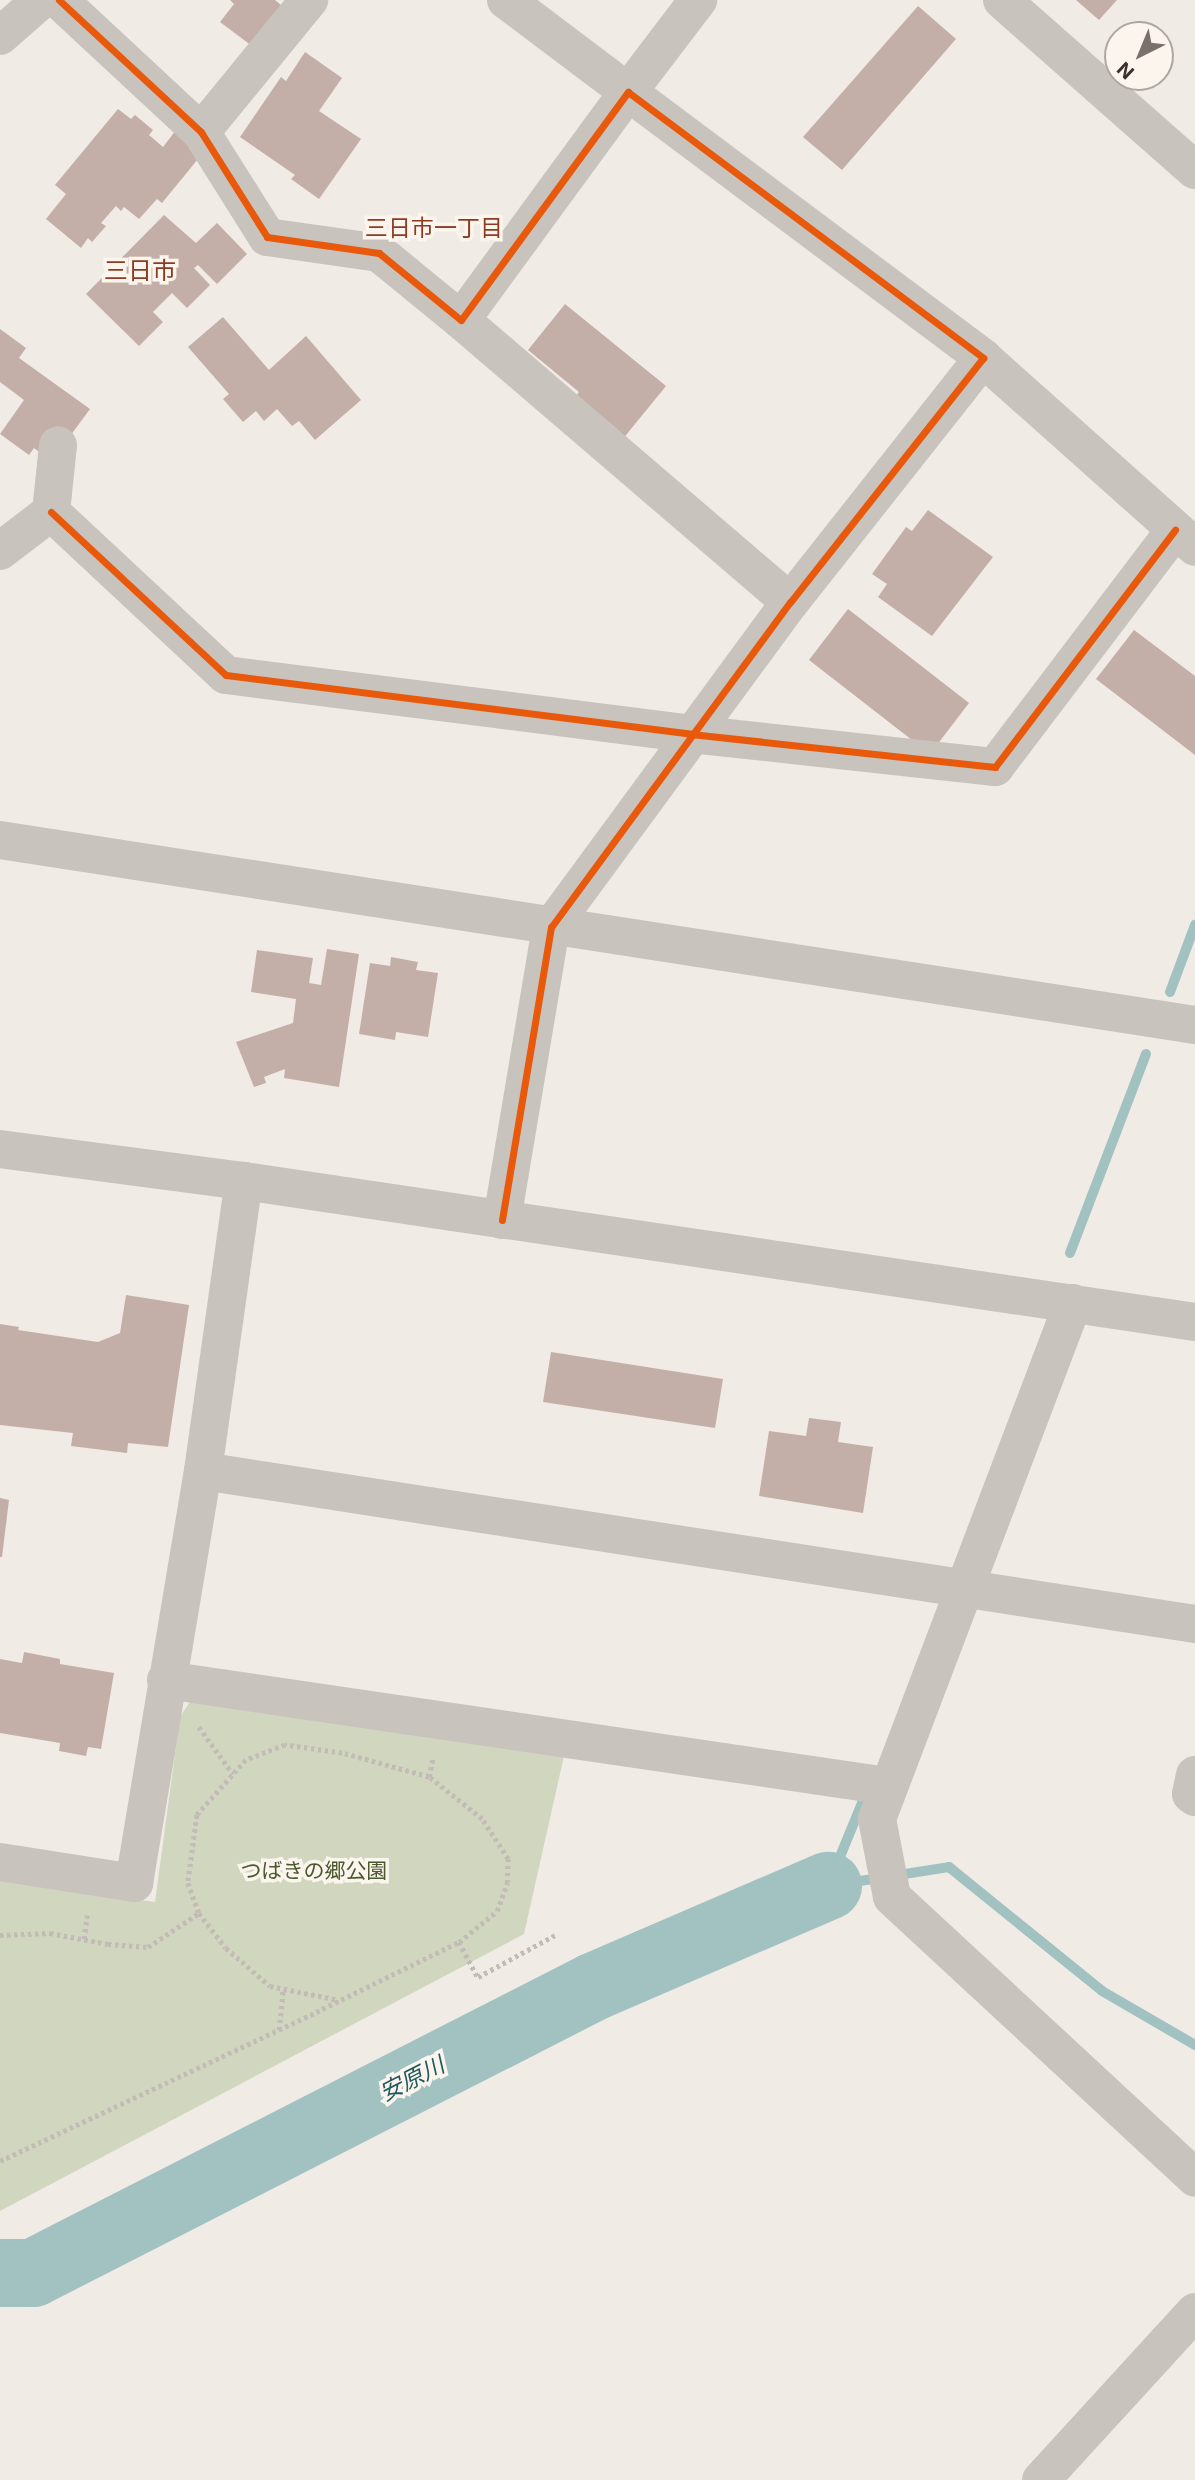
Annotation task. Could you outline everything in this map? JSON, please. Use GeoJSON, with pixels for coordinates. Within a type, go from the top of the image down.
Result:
{"type":"FeatureCollection","features":[{"type":"Feature","properties":{"kind":"street"},"geometry":{"type":"LineString","coordinates":[[0,36],[41,0]]}},
{"type":"Feature","properties":{"kind":"street"},"geometry":{"type":"LineString","coordinates":[[60,0],[201,132],[267,237],[379,253],[790,602]]}},
{"type":"Feature","properties":{"kind":"street"},"geometry":{"type":"LineString","coordinates":[[201,132],[309,0]]}},
{"type":"Feature","properties":{"kind":"street"},"geometry":{"type":"LineString","coordinates":[[51,512],[226,675],[691,734],[995,766],[1185,538],[983,358],[506,0]]}},
{"type":"Feature","properties":{"kind":"street"},"geometry":{"type":"LineString","coordinates":[[461,320],[698,0]]}},
{"type":"Feature","properties":{"kind":"street"},"geometry":{"type":"LineString","coordinates":[[1002,0],[1195,170]]}},
{"type":"Feature","properties":{"kind":"street"},"geometry":{"type":"LineString","coordinates":[[502,1220],[551,927],[790,602],[983,358]]}},
{"type":"Feature","properties":{"kind":"street"},"geometry":{"type":"LineString","coordinates":[[0,551],[51,512],[58,444]]}},
{"type":"Feature","properties":{"kind":"street"},"geometry":{"type":"LineString","coordinates":[[0,840],[1195,1025]]}},
{"type":"Feature","properties":{"kind":"street"},"geometry":{"type":"LineString","coordinates":[[0,1149],[244,1181],[1195,1322]]}},
{"type":"Feature","properties":{"kind":"street"},"geometry":{"type":"LineString","coordinates":[[0,1862],[134,1883],[203,1471],[244,1181]]}},
{"type":"Feature","properties":{"kind":"street"},"geometry":{"type":"LineString","coordinates":[[1073,1303],[950,1587],[874,1793],[892,1897],[1195,2178]]}},
{"type":"Feature","properties":{"kind":"street"},"geometry":{"type":"LineString","coordinates":[[203,1471],[1195,1625]]}},
{"type":"Feature","properties":{"kind":"street"},"geometry":{"type":"LineString","coordinates":[[166,1680],[874,1793]]}},
{"type":"Feature","properties":{"kind":"street"},"geometry":{"type":"LineString","coordinates":[[1195,1775],[1191,1794],[1195,1797]]}},
{"type":"Feature","properties":{"kind":"street"},"geometry":{"type":"LineString","coordinates":[[1041,2480],[1195,2312]]}},
{"type":"Feature","properties":{"kind":"path"},"geometry":{"type":"LineString","coordinates":[[0,2161],[279,2030],[458,1942],[498,1911],[507,1883],[508,1859],[482,1819],[429,1777],[342,1753],[285,1745],[246,1760],[197,1815],[188,1884],[199,1913],[226,1948],[270,1986],[339,2000]]}},
{"type":"Feature","properties":{"kind":"path"},"geometry":{"type":"LineString","coordinates":[[0,1936],[50,1933],[108,1944],[148,1947],[199,1913]]}},
{"type":"Feature","properties":{"kind":"path"},"geometry":{"type":"LineString","coordinates":[[458,1942],[478,1977],[555,1935]]}},
{"type":"Feature","properties":{"kind":"path"},"geometry":{"type":"LineString","coordinates":[[279,2030],[283,1989]]}},
{"type":"Feature","properties":{"kind":"green space","name":"つばきの郷公園"},"geometry":{"type":"Polygon","coordinates":[[[193,1697],[564,1756],[524,1934],[0,2211],[0,1880],[155,1902],[180,1717],[193,1697]]]}},
{"type":"Feature","properties":{"kind":"building"},"geometry":{"type":"Polygon","coordinates":[[[230,0],[275,0],[287,10],[256,49],[220,22],[234,4],[230,0]]]}},
{"type":"Feature","properties":{"kind":"building"},"geometry":{"type":"Polygon","coordinates":[[[1076,0],[1117,0],[1099,20],[1076,0]]]}},
{"type":"Feature","properties":{"kind":"building"},"geometry":{"type":"Polygon","coordinates":[[[918,6],[956,39],[842,170],[803,137],[918,6]]]}},
{"type":"Feature","properties":{"kind":"building"},"geometry":{"type":"Polygon","coordinates":[[[305,52],[342,78],[319,111],[361,139],[319,199],[291,179],[295,175],[240,137],[281,77],[286,81],[305,52]]]}},
{"type":"Feature","properties":{"kind":"building"},"geometry":{"type":"Polygon","coordinates":[[[118,109],[131,119],[135,115],[153,130],[149,135],[163,147],[176,130],[203,153],[162,203],[157,199],[139,219],[124,207],[121,211],[116,206],[101,223],[106,226],[92,242],[88,238],[81,248],[46,219],[66,194],[55,185],[118,109]]]}},
{"type":"Feature","properties":{"kind":"building"},"geometry":{"type":"Polygon","coordinates":[[[164,215],[196,243],[217,223],[247,254],[217,284],[198,265],[194,268],[210,285],[187,308],[172,293],[153,312],[163,322],[139,346],[86,294],[164,215]]]}},
{"type":"Feature","properties":{"kind":"building"},"geometry":{"type":"Polygon","coordinates":[[[565,304],[666,386],[622,440],[573,400],[579,392],[528,350],[565,304]]]}},
{"type":"Feature","properties":{"kind":"building"},"geometry":{"type":"Polygon","coordinates":[[[223,317],[269,370],[306,336],[361,400],[315,440],[299,421],[292,426],[277,409],[264,421],[256,411],[243,422],[223,399],[229,394],[188,347],[223,317]]]}},
{"type":"Feature","properties":{"kind":"building"},"geometry":{"type":"Polygon","coordinates":[[[0,329],[26,348],[19,358],[90,409],[59,451],[46,457],[34,448],[29,455],[0,434],[24,400],[0,382],[0,329]]]}},
{"type":"Feature","properties":{"kind":"building"},"geometry":{"type":"Polygon","coordinates":[[[928,510],[993,557],[932,636],[878,597],[887,584],[872,574],[906,527],[912,531],[928,510]]]}},
{"type":"Feature","properties":{"kind":"building"},"geometry":{"type":"Polygon","coordinates":[[[848,609],[969,703],[930,754],[809,660],[848,609]]]}},
{"type":"Feature","properties":{"kind":"building"},"geometry":{"type":"Polygon","coordinates":[[[1134,630],[1195,676],[1195,755],[1096,679],[1134,630]]]}},
{"type":"Feature","properties":{"kind":"building"},"geometry":{"type":"Polygon","coordinates":[[[327,949],[359,954],[339,1087],[284,1078],[285,1069],[264,1077],[266,1083],[254,1087],[236,1042],[293,1023],[296,999],[251,992],[257,950],[313,958],[309,983],[321,985],[327,949]]]}},
{"type":"Feature","properties":{"kind":"building"},"geometry":{"type":"Polygon","coordinates":[[[391,957],[418,962],[416,970],[438,973],[428,1037],[396,1032],[395,1040],[359,1034],[370,963],[390,966],[391,957]]]}},
{"type":"Feature","properties":{"kind":"building"},"geometry":{"type":"Polygon","coordinates":[[[126,1295],[189,1305],[168,1447],[128,1443],[127,1453],[71,1446],[73,1433],[0,1425],[0,1324],[19,1327],[18,1330],[98,1342],[120,1333],[126,1295]]]}},
{"type":"Feature","properties":{"kind":"building"},"geometry":{"type":"Polygon","coordinates":[[[551,1352],[723,1379],[715,1428],[543,1402],[551,1352]]]}},
{"type":"Feature","properties":{"kind":"building"},"geometry":{"type":"Polygon","coordinates":[[[809,1418],[841,1422],[838,1442],[873,1447],[863,1513],[759,1496],[769,1431],[806,1436],[809,1418]]]}},
{"type":"Feature","properties":{"kind":"building"},"geometry":{"type":"Polygon","coordinates":[[[0,1498],[9,1500],[2,1557],[0,1557],[0,1498]]]}},
{"type":"Feature","properties":{"kind":"building"},"geometry":{"type":"Polygon","coordinates":[[[24,1652],[60,1659],[60,1664],[114,1673],[101,1749],[88,1747],[86,1756],[59,1751],[60,1743],[0,1733],[0,1659],[22,1663],[24,1652]]]}},
{"type":"Feature","properties":{"kind":"waterway"},"geometry":{"type":"LineString","coordinates":[[1170,992],[1195,925]]}},
{"type":"Feature","properties":{"kind":"waterway"},"geometry":{"type":"LineString","coordinates":[[1070,1253],[1146,1054]]}},
{"type":"Feature","properties":{"kind":"waterway"},"geometry":{"type":"LineString","coordinates":[[828,1886],[867,1791]]}},
{"type":"Feature","properties":{"kind":"waterway"},"geometry":{"type":"LineString","coordinates":[[828,1886],[949,1867],[1102,1991],[1195,2045]]}},
{"type":"Feature","properties":{"kind":"waterway","name":"安原川"},"geometry":{"type":"LineString","coordinates":[[0,2273],[33,2273],[593,1987],[828,1886]]}},
{"type":"Feature","properties":{"kind":"cycle path"},"geometry":{"type":"LineString","coordinates":[[59,0],[201,132],[267,237],[379,253],[461,320],[628,92],[983,358],[790,602],[551,927],[502,1220]]}},
{"type":"Feature","properties":{"kind":"cycle path"},"geometry":{"type":"LineString","coordinates":[[51,512],[226,675],[691,734],[995,767],[1175,530]]}},
{"type":"Feature","properties":{"kind":"district","name":"三日市一丁目"},"geometry":{"type":"Point","coordinates":[434,228]}},
{"type":"Feature","properties":{"kind":"district","name":"三日市"},"geometry":{"type":"Point","coordinates":[140,271]}}]}
